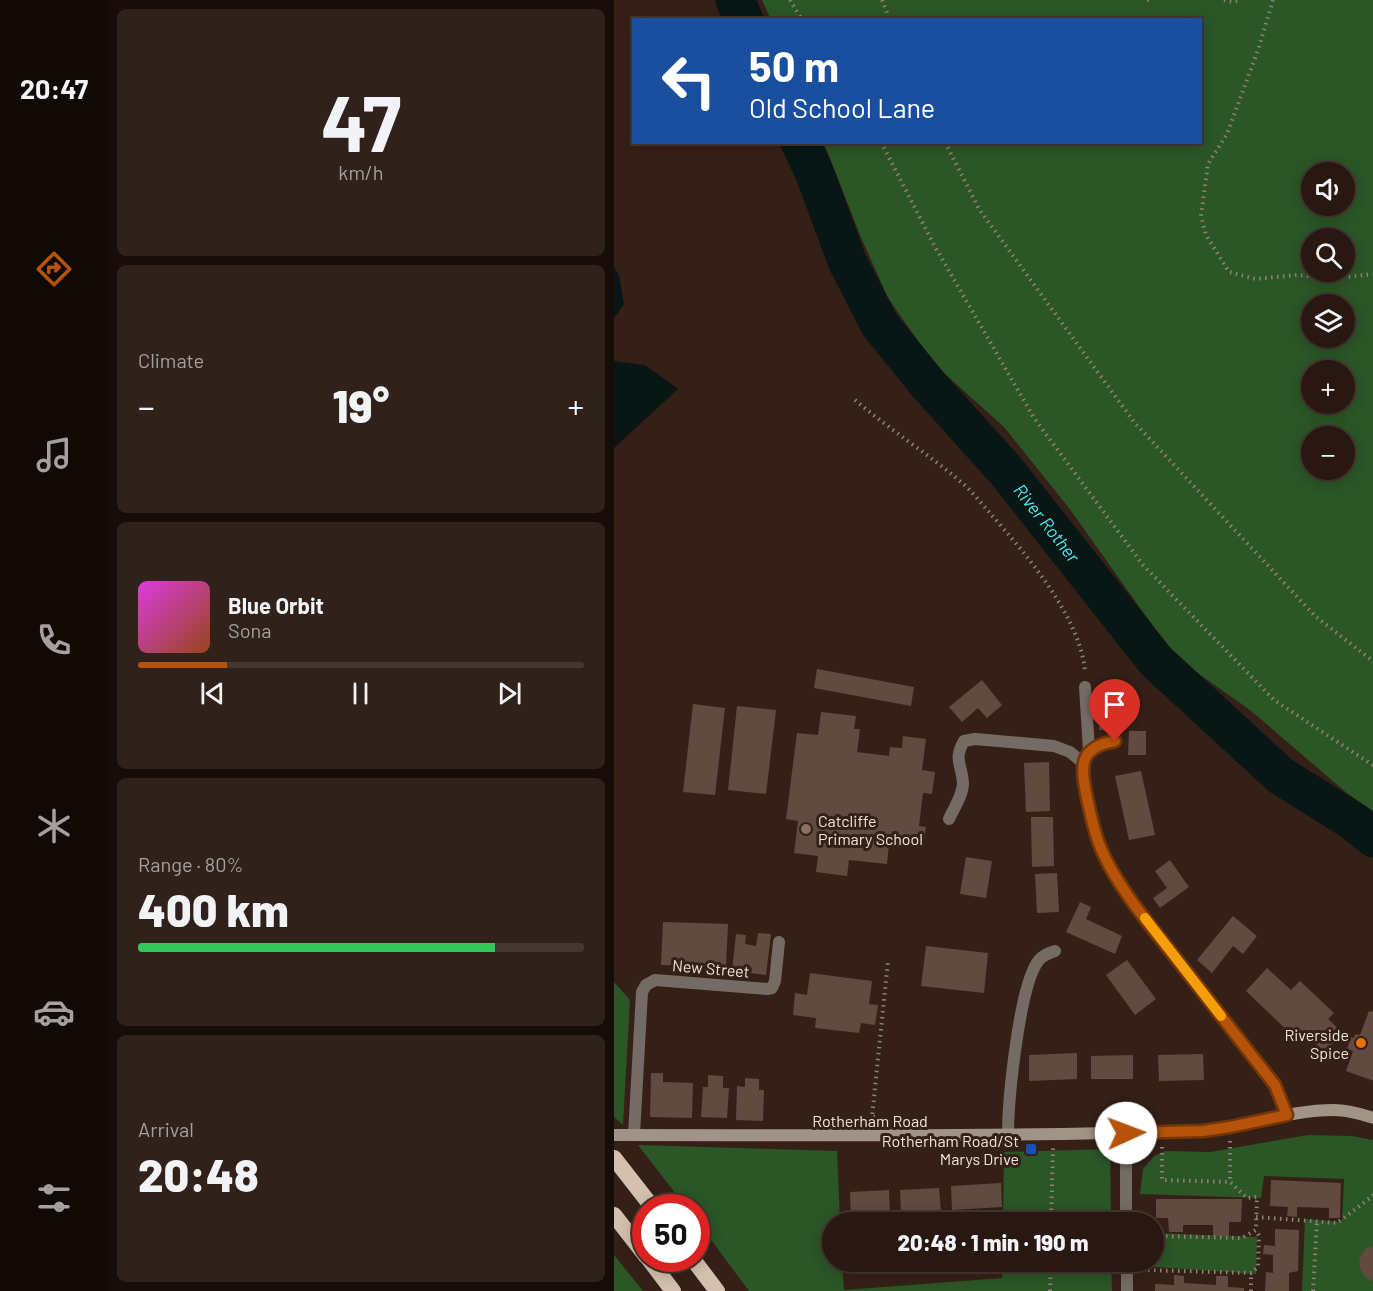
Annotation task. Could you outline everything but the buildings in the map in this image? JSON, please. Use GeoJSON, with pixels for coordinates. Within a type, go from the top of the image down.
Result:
{"type":"FeatureCollection","features":[{"type":"Feature","properties":{"kind":"highway"},"geometry":{"type":"LineString","coordinates":[[614,1158],[642,1194]]}},
{"type":"Feature","properties":{"kind":"highway"},"geometry":{"type":"LineString","coordinates":[[615,1216],[632,1238]]}},
{"type":"Feature","properties":{"kind":"highway"},"geometry":{"type":"LineString","coordinates":[[658,1272],[673,1291]]}},
{"type":"Feature","properties":{"kind":"highway"},"geometry":{"type":"LineString","coordinates":[[703,1272],[717,1291]]}},
{"type":"Feature","properties":{"kind":"main road","name":"Rotherham Road"},"geometry":{"type":"LineString","coordinates":[[614,1135],[878,1137],[1126,1133],[1203,1131],[1287,1115],[1337,1110],[1373,1118]]}},
{"type":"Feature","properties":{"kind":"street"},"geometry":{"type":"LineString","coordinates":[[1085,687],[1089,750]]}},
{"type":"Feature","properties":{"kind":"street"},"geometry":{"type":"LineString","coordinates":[[949,819],[958,801],[963,783],[958,753],[964,741],[993,740],[1054,746],[1070,752],[1082,762]]}},
{"type":"Feature","properties":{"kind":"street"},"geometry":{"type":"LineString","coordinates":[[1115,741],[1089,750],[1082,762],[1083,779],[1093,825],[1101,849],[1113,873],[1146,920],[1275,1085],[1287,1115]]}},
{"type":"Feature","properties":{"kind":"street","name":"New Street"},"geometry":{"type":"LineString","coordinates":[[634,1135],[642,992],[646,984],[655,980],[772,988],[775,981],[779,942]]}},
{"type":"Feature","properties":{"kind":"street"},"geometry":{"type":"LineString","coordinates":[[1008,1135],[1010,1097],[1023,1004],[1031,973],[1039,960],[1055,951]]}},
{"type":"Feature","properties":{"kind":"street"},"geometry":{"type":"LineString","coordinates":[[1126,1133],[1126,1212]]}},
{"type":"Feature","properties":{"kind":"street"},"geometry":{"type":"LineString","coordinates":[[1127,1272],[1127,1291]]}},
{"type":"Feature","properties":{"kind":"path"},"geometry":{"type":"LineString","coordinates":[[790,0],[801,18]]}},
{"type":"Feature","properties":{"kind":"path"},"geometry":{"type":"LineString","coordinates":[[882,0],[889,18]]}},
{"type":"Feature","properties":{"kind":"path"},"geometry":{"type":"LineString","coordinates":[[1223,0],[1241,0]]}},
{"type":"Feature","properties":{"kind":"path"},"geometry":{"type":"LineString","coordinates":[[1273,0],[1258,50],[1227,134],[1208,164],[1200,216],[1206,235],[1229,272],[1254,279],[1297,275],[1336,278],[1373,274]]}},
{"type":"Feature","properties":{"kind":"path"},"geometry":{"type":"LineString","coordinates":[[882,144],[934,245],[1034,418],[1143,565],[1274,700],[1373,766]]}},
{"type":"Feature","properties":{"kind":"path"},"geometry":{"type":"LineString","coordinates":[[946,144],[979,209],[1134,422],[1315,616],[1373,662]]}},
{"type":"Feature","properties":{"kind":"path"},"geometry":{"type":"LineString","coordinates":[[855,400],[963,483],[1014,539],[1047,584],[1077,636],[1082,651],[1085,687]]}},
{"type":"Feature","properties":{"kind":"path"},"geometry":{"type":"LineString","coordinates":[[878,1137],[879,1117],[872,1117],[888,961]]}},
{"type":"Feature","properties":{"kind":"path"},"geometry":{"type":"LineString","coordinates":[[1230,1127],[1230,1182]]}},
{"type":"Feature","properties":{"kind":"path"},"geometry":{"type":"LineString","coordinates":[[1162,1132],[1162,1180],[1230,1182],[1247,1198],[1257,1197],[1256,1230],[1259,1236],[1258,1267],[1251,1273],[1164,1268]]}},
{"type":"Feature","properties":{"kind":"path"},"geometry":{"type":"LineString","coordinates":[[1051,1212],[1053,1134]]}},
{"type":"Feature","properties":{"kind":"path"},"geometry":{"type":"LineString","coordinates":[[1256,1217],[1337,1223],[1373,1195]]}},
{"type":"Feature","properties":{"kind":"path"},"geometry":{"type":"LineString","coordinates":[[1313,1291],[1317,1222]]}},
{"type":"Feature","properties":{"kind":"path"},"geometry":{"type":"LineString","coordinates":[[1164,1236],[1242,1238],[1256,1230]]}},
{"type":"Feature","properties":{"kind":"path"},"geometry":{"type":"LineString","coordinates":[[1050,1291],[1051,1272]]}},
{"type":"Feature","properties":{"kind":"path"},"geometry":{"type":"LineString","coordinates":[[1251,1273],[1251,1291]]}},
{"type":"Feature","properties":{"kind":"green space"},"geometry":{"type":"Polygon","coordinates":[[[762,0],[1373,0],[1373,811],[1348,794],[1250,710],[1175,657],[1069,508],[1004,427],[935,365],[888,298],[860,235],[824,144],[1202,144],[1202,18],[770,18],[762,0]]]}},
{"type":"Feature","properties":{"kind":"green space"},"geometry":{"type":"Polygon","coordinates":[[[614,982],[630,1000],[623,1125],[614,1117],[614,982]]]}},
{"type":"Feature","properties":{"kind":"green space"},"geometry":{"type":"Polygon","coordinates":[[[1308,1135],[1352,1136],[1373,1140],[1373,1291],[1302,1291],[1305,1219],[1342,1222],[1344,1179],[1264,1176],[1261,1198],[1140,1194],[1143,1169],[1154,1156],[1166,1151],[1210,1152],[1308,1135]]]}},
{"type":"Feature","properties":{"kind":"green space"},"geometry":{"type":"Polygon","coordinates":[[[638,1145],[837,1151],[840,1212],[822,1212],[822,1272],[843,1272],[844,1290],[1002,1278],[1002,1272],[1111,1272],[1112,1291],[749,1291],[710,1238],[710,1194],[676,1194],[638,1145]]]}},
{"type":"Feature","properties":{"kind":"green space"},"geometry":{"type":"Polygon","coordinates":[[[1110,1149],[1111,1212],[1003,1212],[1004,1152],[1110,1149]]]}},
{"type":"Feature","properties":{"kind":"green space"},"geometry":{"type":"Polygon","coordinates":[[[1164,1233],[1257,1237],[1256,1274],[1164,1268],[1164,1233]]]}},
{"type":"Feature","properties":{"kind":"green space"},"geometry":{"type":"Polygon","coordinates":[[[614,1255],[643,1291],[614,1291],[614,1255]]]}},
{"type":"Feature","properties":{"kind":"shaded area"},"geometry":{"type":"Polygon","coordinates":[[[614,267],[619,275],[624,304],[614,317],[614,267]]]}},
{"type":"Feature","properties":{"kind":"shaded area"},"geometry":{"type":"Polygon","coordinates":[[[614,361],[645,365],[678,389],[614,448],[614,361]]]}},
{"type":"Feature","properties":{"kind":"waterway","name":"River Rother"},"geometry":{"type":"LineString","coordinates":[[735,0],[743,18]]}},
{"type":"Feature","properties":{"kind":"waterway","name":"River Rother"},"geometry":{"type":"LineString","coordinates":[[801,144],[815,174],[847,261],[880,325],[927,383],[1007,472],[1156,661],[1281,776],[1353,821],[1374,838]]}},
{"type":"Feature","properties":{"kind":"slow traffic"},"geometry":{"type":"LineString","coordinates":[[1145,918],[1221,1016]]}},
{"type":"Feature","properties":{"kind":"place","name":"Catcliffe Primary School"},"geometry":{"type":"Point","coordinates":[806,829]}},
{"type":"Feature","properties":{"kind":"place","name":"Riverside Spice"},"geometry":{"type":"Point","coordinates":[1361,1043]}},
{"type":"Feature","properties":{"kind":"place","name":"Rotherham Road/St Marys Drive"},"geometry":{"type":"Point","coordinates":[1031,1149]}},
{"type":"Feature","properties":{"kind":"route"},"geometry":{"type":"LineString","coordinates":[[1115,741],[1089,750],[1082,762],[1083,779],[1093,825],[1101,849],[1113,873],[1146,920],[1275,1085],[1287,1115],[1203,1131],[1126,1133]]}}]}
